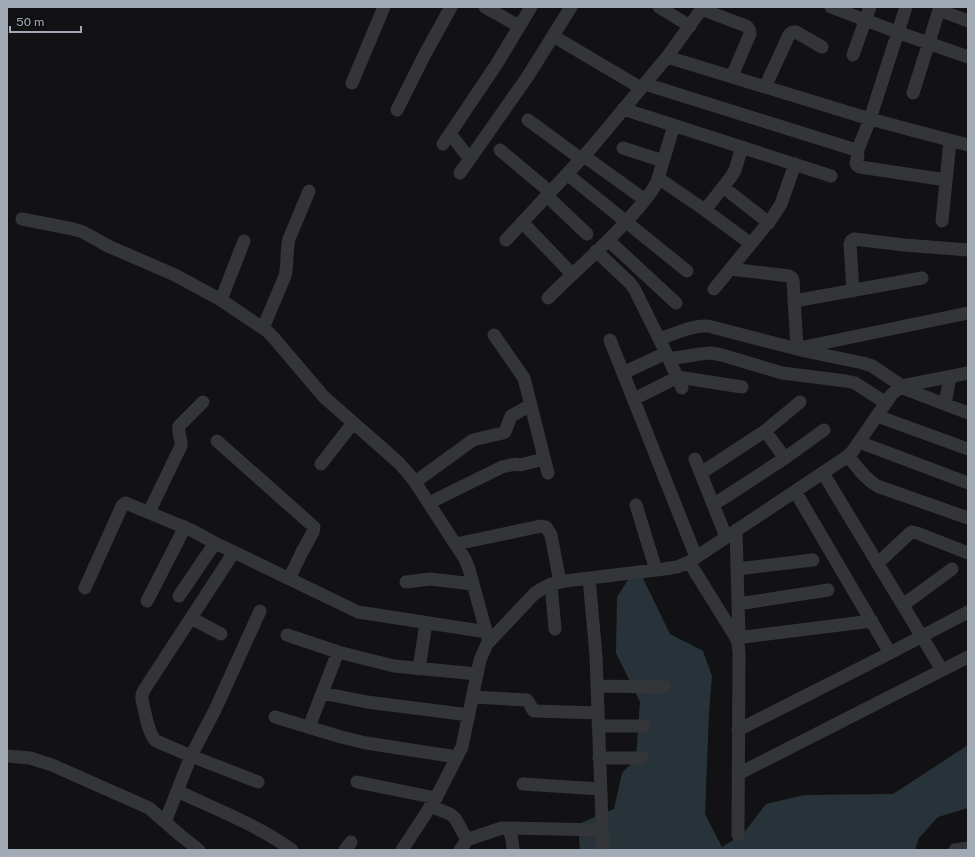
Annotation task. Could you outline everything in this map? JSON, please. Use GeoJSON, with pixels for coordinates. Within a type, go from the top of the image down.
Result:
{"type":"FeatureCollection","features":[{"type":"Feature","properties":{"kind":"street"},"geometry":{"type":"LineString","coordinates":[[352,83],[384,7]]}},
{"type":"Feature","properties":{"kind":"street"},"geometry":{"type":"LineString","coordinates":[[397,110],[425,54],[451,7]]}},
{"type":"Feature","properties":{"kind":"street"},"geometry":{"type":"LineString","coordinates":[[485,7],[519,26]]}},
{"type":"Feature","properties":{"kind":"street"},"geometry":{"type":"LineString","coordinates":[[470,159],[446,139],[496,65],[531,7]]}},
{"type":"Feature","properties":{"kind":"street"},"geometry":{"type":"LineString","coordinates":[[460,173],[528,76],[571,7]]}},
{"type":"Feature","properties":{"kind":"street"},"geometry":{"type":"LineString","coordinates":[[658,7],[690,26]]}},
{"type":"Feature","properties":{"kind":"street"},"geometry":{"type":"LineString","coordinates":[[831,7],[897,32],[968,56]]}},
{"type":"Feature","properties":{"kind":"street"},"geometry":{"type":"LineString","coordinates":[[853,55],[870,7]]}},
{"type":"Feature","properties":{"kind":"street"},"geometry":{"type":"LineString","coordinates":[[906,7],[870,119],[857,152],[858,155],[856,163],[860,167],[946,180]]}},
{"type":"Feature","properties":{"kind":"street"},"geometry":{"type":"LineString","coordinates":[[506,240],[583,157],[624,109],[667,57],[702,8],[749,28],[750,34],[732,76]]}},
{"type":"Feature","properties":{"kind":"street"},"geometry":{"type":"LineString","coordinates":[[912,93],[940,9],[968,21]]}},
{"type":"Feature","properties":{"kind":"street"},"geometry":{"type":"LineString","coordinates":[[765,87],[791,33],[796,32],[822,47]]}},
{"type":"Feature","properties":{"kind":"street"},"geometry":{"type":"LineString","coordinates":[[553,36],[643,86],[856,150],[857,152]]}},
{"type":"Feature","properties":{"kind":"street"},"geometry":{"type":"LineString","coordinates":[[667,57],[870,119],[968,145]]}},
{"type":"Feature","properties":{"kind":"street"},"geometry":{"type":"LineString","coordinates":[[624,109],[831,176]]}},
{"type":"Feature","properties":{"kind":"street"},"geometry":{"type":"LineString","coordinates":[[528,120],[645,200]]}},
{"type":"Feature","properties":{"kind":"street"},"geometry":{"type":"LineString","coordinates":[[548,298],[626,222],[654,188],[674,125]]}},
{"type":"Feature","properties":{"kind":"street"},"geometry":{"type":"LineString","coordinates":[[942,221],[950,141]]}},
{"type":"Feature","properties":{"kind":"street"},"geometry":{"type":"LineString","coordinates":[[705,210],[731,177],[735,170],[742,147]]}},
{"type":"Feature","properties":{"kind":"street"},"geometry":{"type":"LineString","coordinates":[[623,148],[663,161]]}},
{"type":"Feature","properties":{"kind":"street"},"geometry":{"type":"LineString","coordinates":[[500,150],[548,194],[587,234]]}},
{"type":"Feature","properties":{"kind":"street"},"geometry":{"type":"LineString","coordinates":[[714,289],[769,223],[781,204],[795,164]]}},
{"type":"Feature","properties":{"kind":"street"},"geometry":{"type":"LineString","coordinates":[[567,174],[687,271]]}},
{"type":"Feature","properties":{"kind":"street"},"geometry":{"type":"LineString","coordinates":[[658,178],[751,244]]}},
{"type":"Feature","properties":{"kind":"street"},"geometry":{"type":"LineString","coordinates":[[723,187],[769,223]]}},
{"type":"Feature","properties":{"kind":"street"},"geometry":{"type":"LineString","coordinates":[[263,328],[287,268],[287,247],[289,239],[309,191]]}},
{"type":"Feature","properties":{"kind":"street"},"geometry":{"type":"LineString","coordinates":[[22,219],[83,232],[108,246],[175,275],[221,300],[263,328],[273,337],[324,397],[398,462],[415,482],[466,559],[488,637],[487,644],[480,660],[462,747],[433,802],[402,850]]}},
{"type":"Feature","properties":{"kind":"street"},"geometry":{"type":"LineString","coordinates":[[522,222],[572,274]]}},
{"type":"Feature","properties":{"kind":"street"},"geometry":{"type":"LineString","coordinates":[[853,290],[850,244],[854,239],[968,250]]}},
{"type":"Feature","properties":{"kind":"street"},"geometry":{"type":"LineString","coordinates":[[608,240],[676,303]]}},
{"type":"Feature","properties":{"kind":"street"},"geometry":{"type":"LineString","coordinates":[[221,300],[244,241]]}},
{"type":"Feature","properties":{"kind":"street"},"geometry":{"type":"LineString","coordinates":[[596,251],[630,283],[635,290],[680,383]]}},
{"type":"Feature","properties":{"kind":"street"},"geometry":{"type":"LineString","coordinates":[[730,269],[789,276],[792,278],[795,348]]}},
{"type":"Feature","properties":{"kind":"street"},"geometry":{"type":"LineString","coordinates":[[794,301],[922,278]]}},
{"type":"Feature","properties":{"kind":"street"},"geometry":{"type":"LineString","coordinates":[[795,348],[968,313]]}},
{"type":"Feature","properties":{"kind":"street"},"geometry":{"type":"LineString","coordinates":[[659,339],[700,325],[863,363],[872,366],[901,387],[968,413]]}},
{"type":"Feature","properties":{"kind":"street"},"geometry":{"type":"LineString","coordinates":[[494,335],[524,378],[548,473]]}},
{"type":"Feature","properties":{"kind":"street"},"geometry":{"type":"LineString","coordinates":[[610,340],[634,399],[692,560],[738,638]]}},
{"type":"Feature","properties":{"kind":"street"},"geometry":{"type":"LineString","coordinates":[[623,373],[668,356],[711,353],[782,373],[854,383],[886,403]]}},
{"type":"Feature","properties":{"kind":"street"},"geometry":{"type":"LineString","coordinates":[[488,637],[535,593],[556,583],[566,580],[678,567],[692,560],[848,456],[892,394],[901,387],[968,373]]}},
{"type":"Feature","properties":{"kind":"street"},"geometry":{"type":"LineString","coordinates":[[945,404],[950,377]]}},
{"type":"Feature","properties":{"kind":"street"},"geometry":{"type":"LineString","coordinates":[[634,399],[680,383],[742,387]]}},
{"type":"Feature","properties":{"kind":"street"},"geometry":{"type":"LineString","coordinates":[[149,512],[181,446],[182,440],[178,430],[179,426],[203,402]]}},
{"type":"Feature","properties":{"kind":"street"},"geometry":{"type":"LineString","coordinates":[[701,473],[765,432],[800,402]]}},
{"type":"Feature","properties":{"kind":"street"},"geometry":{"type":"LineString","coordinates":[[415,482],[473,440],[505,432],[511,416],[531,405]]}},
{"type":"Feature","properties":{"kind":"street"},"geometry":{"type":"LineString","coordinates":[[876,416],[968,449]]}},
{"type":"Feature","properties":{"kind":"street"},"geometry":{"type":"LineString","coordinates":[[321,464],[353,423]]}},
{"type":"Feature","properties":{"kind":"street"},"geometry":{"type":"LineString","coordinates":[[713,505],[785,458],[824,430]]}},
{"type":"Feature","properties":{"kind":"street"},"geometry":{"type":"LineString","coordinates":[[765,432],[785,458]]}},
{"type":"Feature","properties":{"kind":"street"},"geometry":{"type":"LineString","coordinates":[[217,441],[314,527],[313,532],[289,579]]}},
{"type":"Feature","properties":{"kind":"street"},"geometry":{"type":"LineString","coordinates":[[859,442],[968,483]]}},
{"type":"Feature","properties":{"kind":"street"},"geometry":{"type":"LineString","coordinates":[[848,456],[866,478],[877,486],[968,518]]}},
{"type":"Feature","properties":{"kind":"street"},"geometry":{"type":"LineString","coordinates":[[429,503],[502,467],[515,464],[520,465],[544,459]]}},
{"type":"Feature","properties":{"kind":"street"},"geometry":{"type":"LineString","coordinates":[[695,459],[713,505],[731,534],[738,569],[738,835]]}},
{"type":"Feature","properties":{"kind":"street"},"geometry":{"type":"LineString","coordinates":[[823,472],[942,670]]}},
{"type":"Feature","properties":{"kind":"street"},"geometry":{"type":"LineString","coordinates":[[795,491],[890,653]]}},
{"type":"Feature","properties":{"kind":"street"},"geometry":{"type":"LineString","coordinates":[[85,588],[123,504],[125,503],[185,527],[358,612],[426,622],[488,637]]}},
{"type":"Feature","properties":{"kind":"street"},"geometry":{"type":"LineString","coordinates":[[636,505],[656,570]]}},
{"type":"Feature","properties":{"kind":"street"},"geometry":{"type":"LineString","coordinates":[[456,544],[541,526],[546,528],[551,535],[556,583],[555,629]]}},
{"type":"Feature","properties":{"kind":"street"},"geometry":{"type":"LineString","coordinates":[[147,601],[185,527]]}},
{"type":"Feature","properties":{"kind":"street"},"geometry":{"type":"LineString","coordinates":[[878,563],[912,532],[968,553]]}},
{"type":"Feature","properties":{"kind":"street"},"geometry":{"type":"LineString","coordinates":[[179,596],[215,543]]}},
{"type":"Feature","properties":{"kind":"street"},"geometry":{"type":"LineString","coordinates":[[234,552],[144,690],[142,700],[153,739],[191,756],[258,782]]}},
{"type":"Feature","properties":{"kind":"street"},"geometry":{"type":"LineString","coordinates":[[738,569],[813,560]]}},
{"type":"Feature","properties":{"kind":"street"},"geometry":{"type":"LineString","coordinates":[[903,605],[952,569]]}},
{"type":"Feature","properties":{"kind":"street"},"geometry":{"type":"LineString","coordinates":[[589,578],[596,656],[602,850]]}},
{"type":"Feature","properties":{"kind":"street"},"geometry":{"type":"LineString","coordinates":[[406,582],[434,579],[473,584]]}},
{"type":"Feature","properties":{"kind":"street"},"geometry":{"type":"LineString","coordinates":[[738,604],[828,590]]}},
{"type":"Feature","properties":{"kind":"street"},"geometry":{"type":"LineString","coordinates":[[165,822],[191,756],[215,710],[260,611]]}},
{"type":"Feature","properties":{"kind":"street"},"geometry":{"type":"LineString","coordinates":[[738,730],[922,637],[968,612]]}},
{"type":"Feature","properties":{"kind":"street"},"geometry":{"type":"LineString","coordinates":[[191,618],[221,634]]}},
{"type":"Feature","properties":{"kind":"street"},"geometry":{"type":"LineString","coordinates":[[419,669],[426,622]]}},
{"type":"Feature","properties":{"kind":"street"},"geometry":{"type":"LineString","coordinates":[[738,638],[872,622]]}},
{"type":"Feature","properties":{"kind":"street"},"geometry":{"type":"LineString","coordinates":[[287,635],[338,652],[394,666],[477,674]]}},
{"type":"Feature","properties":{"kind":"street"},"geometry":{"type":"LineString","coordinates":[[309,728],[338,652]]}},
{"type":"Feature","properties":{"kind":"street"},"geometry":{"type":"LineString","coordinates":[[738,774],[968,657]]}},
{"type":"Feature","properties":{"kind":"street"},"geometry":{"type":"LineString","coordinates":[[597,686],[664,687]]}},
{"type":"Feature","properties":{"kind":"street"},"geometry":{"type":"LineString","coordinates":[[322,693],[367,702],[469,715]]}},
{"type":"Feature","properties":{"kind":"street"},"geometry":{"type":"LineString","coordinates":[[472,698],[527,700],[534,711],[645,726]]}},
{"type":"Feature","properties":{"kind":"street"},"geometry":{"type":"LineString","coordinates":[[275,717],[309,728],[366,743],[457,757]]}},
{"type":"Feature","properties":{"kind":"street"},"geometry":{"type":"LineString","coordinates":[[7,756],[30,758],[52,765],[149,808],[199,850]]}},
{"type":"Feature","properties":{"kind":"street"},"geometry":{"type":"LineString","coordinates":[[599,758],[642,758]]}},
{"type":"Feature","properties":{"kind":"street"},"geometry":{"type":"LineString","coordinates":[[357,782],[433,802],[455,818],[464,835],[468,839]]}},
{"type":"Feature","properties":{"kind":"street"},"geometry":{"type":"LineString","coordinates":[[524,784],[600,789]]}},
{"type":"Feature","properties":{"kind":"street"},"geometry":{"type":"LineString","coordinates":[[177,791],[234,816],[281,842],[292,850]]}},
{"type":"Feature","properties":{"kind":"street"},"geometry":{"type":"LineString","coordinates":[[460,850],[468,839],[502,828],[602,830]]}},
{"type":"Feature","properties":{"kind":"street"},"geometry":{"type":"LineString","coordinates":[[506,828],[511,833],[514,850]]}},
{"type":"Feature","properties":{"kind":"street"},"geometry":{"type":"LineString","coordinates":[[955,850],[968,848]]}},
{"type":"Feature","properties":{"kind":"shaded area"},"geometry":{"type":"Polygon","coordinates":[[[637,566],[670,634],[703,651],[712,676],[705,814],[722,847],[743,834],[766,804],[804,795],[893,794],[968,745],[968,808],[938,817],[919,838],[915,850],[580,850],[578,824],[614,809],[622,773],[636,759],[640,702],[616,653],[617,597],[637,566]]]}}]}
